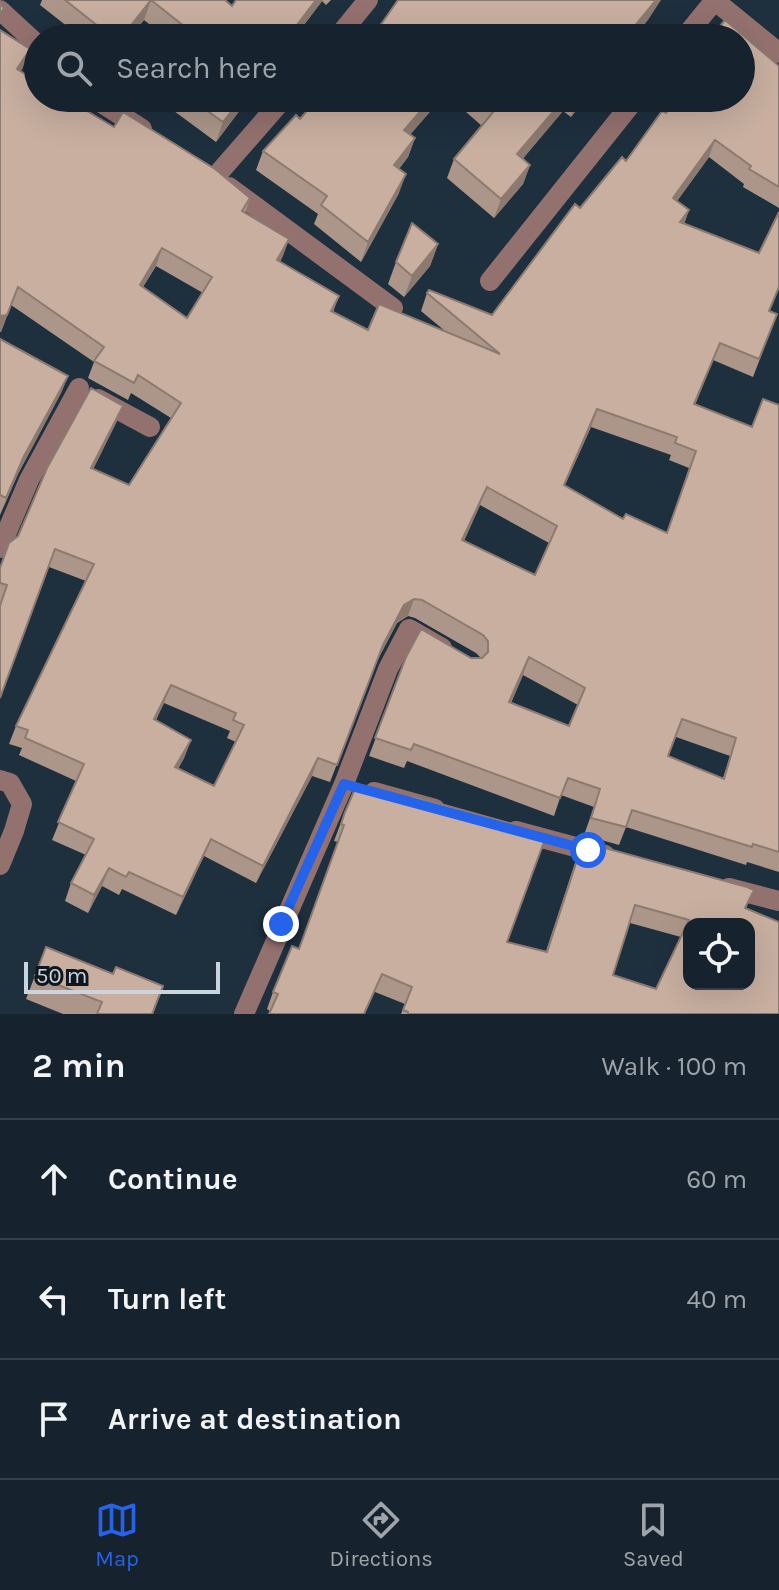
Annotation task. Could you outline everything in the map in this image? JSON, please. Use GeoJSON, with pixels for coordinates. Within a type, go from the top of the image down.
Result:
{"type":"FeatureCollection","features":[{"type":"Feature","properties":{"kind":"street"},"geometry":{"type":"LineString","coordinates":[[348,24],[368,0]]}},
{"type":"Feature","properties":{"kind":"street"},"geometry":{"type":"LineString","coordinates":[[695,24],[714,0],[743,24]]}},
{"type":"Feature","properties":{"kind":"street"},"geometry":{"type":"LineString","coordinates":[[0,10],[24,32]]}},
{"type":"Feature","properties":{"kind":"street"},"geometry":{"type":"LineString","coordinates":[[755,33],[779,53]]}},
{"type":"Feature","properties":{"kind":"street"},"geometry":{"type":"LineString","coordinates":[[116,112],[164,143]]}},
{"type":"Feature","properties":{"kind":"street"},"geometry":{"type":"LineString","coordinates":[[270,112],[210,172],[257,210],[393,308]]}},
{"type":"Feature","properties":{"kind":"street"},"geometry":{"type":"LineString","coordinates":[[490,281],[625,112]]}},
{"type":"Feature","properties":{"kind":"street"},"geometry":{"type":"LineString","coordinates":[[0,548],[72,384],[150,427]]}},
{"type":"Feature","properties":{"kind":"street"},"geometry":{"type":"LineString","coordinates":[[244,1014],[344,784],[388,669],[409,629],[458,657]]}},
{"type":"Feature","properties":{"kind":"street"},"geometry":{"type":"LineString","coordinates":[[0,780],[10,783],[22,804],[0,865]]}},
{"type":"Feature","properties":{"kind":"street"},"geometry":{"type":"LineString","coordinates":[[344,784],[451,813]]}},
{"type":"Feature","properties":{"kind":"street"},"geometry":{"type":"LineString","coordinates":[[497,825],[618,858]]}},
{"type":"Feature","properties":{"kind":"street"},"geometry":{"type":"LineString","coordinates":[[706,882],[779,901]]}},
{"type":"Feature","properties":{"kind":"building"},"geometry":{"type":"Polygon","coordinates":[[[65,0],[151,0],[132,24],[95,24],[65,0]]]}},
{"type":"Feature","properties":{"kind":"building"},"geometry":{"type":"Polygon","coordinates":[[[151,0],[225,0],[232,6],[236,0],[316,0],[298,24],[181,24],[151,0]]]}},
{"type":"Feature","properties":{"kind":"building"},"geometry":{"type":"Polygon","coordinates":[[[398,0],[656,0],[636,24],[382,23],[398,0]]]}},
{"type":"Feature","properties":{"kind":"building"},"geometry":{"type":"Polygon","coordinates":[[[0,30],[24,45],[24,58],[17,69],[24,73],[24,112],[89,112],[114,127],[123,112],[215,169],[250,198],[242,211],[289,239],[277,260],[339,296],[331,311],[368,330],[379,304],[500,354],[427,293],[429,290],[492,315],[575,204],[580,208],[622,157],[626,161],[661,112],[755,112],[755,46],[779,66],[779,187],[749,169],[751,166],[715,140],[673,198],[689,210],[680,222],[759,253],[779,212],[779,287],[769,311],[777,314],[759,359],[720,343],[694,404],[752,427],[763,399],[779,405],[779,852],[753,844],[752,847],[632,810],[626,827],[591,818],[600,789],[568,778],[560,798],[414,744],[411,750],[375,738],[406,657],[421,629],[471,658],[482,658],[488,652],[488,641],[483,635],[422,600],[414,599],[404,605],[383,645],[337,765],[318,758],[263,866],[211,839],[183,897],[129,872],[126,877],[109,868],[94,895],[71,883],[94,839],[58,822],[84,764],[25,738],[28,730],[16,726],[94,564],[55,549],[0,698],[0,606],[7,585],[0,583],[0,568],[9,543],[18,536],[47,468],[91,388],[123,406],[91,468],[129,485],[181,403],[138,375],[134,383],[94,361],[104,347],[18,287],[7,315],[0,316],[0,30]],[[162,248],[140,285],[187,318],[212,277],[162,248]],[[597,409],[564,485],[623,519],[626,514],[667,533],[696,451],[675,443],[677,437],[597,409]],[[487,487],[462,540],[535,575],[557,526],[487,487]],[[529,657],[509,702],[569,726],[585,688],[529,657]],[[171,685],[154,719],[191,740],[175,767],[214,786],[244,725],[233,720],[236,713],[171,685]],[[682,719],[668,756],[724,779],[736,738],[682,719]]]}},
{"type":"Feature","properties":{"kind":"building"},"geometry":{"type":"Polygon","coordinates":[[[209,112],[231,112],[223,122],[209,112]]]}},
{"type":"Feature","properties":{"kind":"building"},"geometry":{"type":"Polygon","coordinates":[[[306,112],[420,112],[404,130],[415,138],[394,165],[406,174],[368,242],[321,205],[327,196],[263,151],[296,115],[300,119],[306,112]]]}},
{"type":"Feature","properties":{"kind":"building"},"geometry":{"type":"Polygon","coordinates":[[[493,112],[553,112],[517,154],[530,165],[501,199],[454,159],[493,112]]]}},
{"type":"Feature","properties":{"kind":"building"},"geometry":{"type":"Polygon","coordinates":[[[412,223],[438,244],[412,276],[396,262],[412,223]]]}},
{"type":"Feature","properties":{"kind":"building"},"geometry":{"type":"Polygon","coordinates":[[[0,339],[68,376],[24,456],[6,498],[0,495],[0,339]]]}},
{"type":"Feature","properties":{"kind":"building"},"geometry":{"type":"Polygon","coordinates":[[[357,784],[410,802],[412,796],[516,825],[545,839],[507,942],[547,952],[583,842],[754,890],[745,908],[779,922],[779,1014],[408,1014],[403,1010],[412,987],[382,974],[364,1014],[269,1014],[278,994],[273,992],[292,946],[299,949],[344,825],[341,824],[357,784]]]}},
{"type":"Feature","properties":{"kind":"building"},"geometry":{"type":"Polygon","coordinates":[[[46,947],[113,974],[116,967],[163,986],[152,1014],[97,1014],[102,1002],[35,976],[46,947]]]}},
{"type":"Feature","properties":{"kind":"route"},"geometry":{"type":"LineString","coordinates":[[281,924],[344,784],[588,850]]}}]}
